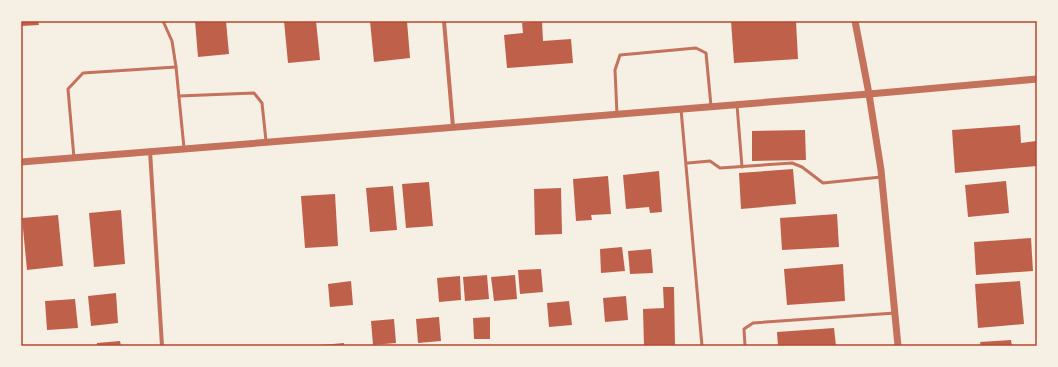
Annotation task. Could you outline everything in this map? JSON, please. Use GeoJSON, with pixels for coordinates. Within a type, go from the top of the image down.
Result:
{"type":"FeatureCollection","features":[{"type":"Feature","properties":{"kind":"street"},"geometry":{"type":"LineString","coordinates":[[444,21],[453,127]]}},
{"type":"Feature","properties":{"kind":"street"},"geometry":{"type":"LineString","coordinates":[[855,21],[869,94],[881,177],[898,346]]}},
{"type":"Feature","properties":{"kind":"street"},"geometry":{"type":"LineString","coordinates":[[21,162],[737,105],[1037,79]]}},
{"type":"Feature","properties":{"kind":"street"},"geometry":{"type":"LineString","coordinates":[[150,151],[162,346]]}},
{"type":"Feature","properties":{"kind":"lane"},"geometry":{"type":"LineString","coordinates":[[163,21],[172,41],[184,148]]}},
{"type":"Feature","properties":{"kind":"lane"},"geometry":{"type":"LineString","coordinates":[[617,114],[615,70],[620,55],[696,48],[706,53],[711,107]]}},
{"type":"Feature","properties":{"kind":"lane"},"geometry":{"type":"LineString","coordinates":[[74,158],[68,89],[83,73],[176,67]]}},
{"type":"Feature","properties":{"kind":"lane"},"geometry":{"type":"LineString","coordinates":[[179,96],[254,93],[262,103],[266,142]]}},
{"type":"Feature","properties":{"kind":"lane"},"geometry":{"type":"LineString","coordinates":[[737,105],[742,166]]}},
{"type":"Feature","properties":{"kind":"lane"},"geometry":{"type":"LineString","coordinates":[[682,109],[688,163],[702,346]]}},
{"type":"Feature","properties":{"kind":"lane"},"geometry":{"type":"LineString","coordinates":[[688,163],[710,161],[720,168],[792,163],[802,167],[823,183],[881,177]]}},
{"type":"Feature","properties":{"kind":"lane"},"geometry":{"type":"LineString","coordinates":[[745,346],[744,329],[752,324],[895,313]]}},
{"type":"Feature","properties":{"kind":"building"},"geometry":{"type":"Polygon","coordinates":[[[21,21],[38,21],[39,25],[21,26],[21,21]]]}},
{"type":"Feature","properties":{"kind":"building"},"geometry":{"type":"Polygon","coordinates":[[[195,21],[226,21],[229,54],[198,57],[195,21]]]}},
{"type":"Feature","properties":{"kind":"building"},"geometry":{"type":"Polygon","coordinates":[[[284,21],[316,21],[320,60],[288,63],[284,21]]]}},
{"type":"Feature","properties":{"kind":"building"},"geometry":{"type":"Polygon","coordinates":[[[370,21],[407,21],[410,58],[374,62],[370,21]]]}},
{"type":"Feature","properties":{"kind":"building"},"geometry":{"type":"Polygon","coordinates":[[[542,21],[543,41],[571,39],[573,63],[507,68],[504,35],[523,33],[522,23],[542,21]]]}},
{"type":"Feature","properties":{"kind":"building"},"geometry":{"type":"Polygon","coordinates":[[[731,21],[796,21],[798,59],[734,63],[731,21]]]}},
{"type":"Feature","properties":{"kind":"building"},"geometry":{"type":"Polygon","coordinates":[[[1020,125],[1021,143],[1036,141],[1037,166],[955,173],[952,130],[1020,125]]]}},
{"type":"Feature","properties":{"kind":"building"},"geometry":{"type":"Polygon","coordinates":[[[805,130],[806,160],[752,161],[752,131],[805,130]]]}},
{"type":"Feature","properties":{"kind":"building"},"geometry":{"type":"Polygon","coordinates":[[[793,169],[796,204],[741,209],[739,173],[793,169]]]}},
{"type":"Feature","properties":{"kind":"building"},"geometry":{"type":"Polygon","coordinates":[[[659,171],[662,212],[650,213],[649,207],[626,209],[623,175],[659,171]]]}},
{"type":"Feature","properties":{"kind":"building"},"geometry":{"type":"Polygon","coordinates":[[[608,176],[611,214],[591,215],[592,220],[576,221],[573,179],[608,176]]]}},
{"type":"Feature","properties":{"kind":"building"},"geometry":{"type":"Polygon","coordinates":[[[1006,181],[1009,213],[968,217],[965,185],[1006,181]]]}},
{"type":"Feature","properties":{"kind":"building"},"geometry":{"type":"Polygon","coordinates":[[[429,182],[433,226],[406,228],[402,184],[429,182]]]}},
{"type":"Feature","properties":{"kind":"building"},"geometry":{"type":"Polygon","coordinates":[[[393,186],[397,230],[370,232],[366,188],[393,186]]]}},
{"type":"Feature","properties":{"kind":"building"},"geometry":{"type":"Polygon","coordinates":[[[561,188],[562,234],[535,235],[534,189],[561,188]]]}},
{"type":"Feature","properties":{"kind":"building"},"geometry":{"type":"Polygon","coordinates":[[[335,194],[338,246],[305,248],[301,196],[335,194]]]}},
{"type":"Feature","properties":{"kind":"building"},"geometry":{"type":"Polygon","coordinates":[[[121,210],[125,264],[94,267],[89,213],[121,210]]]}},
{"type":"Feature","properties":{"kind":"building"},"geometry":{"type":"Polygon","coordinates":[[[837,214],[839,247],[782,250],[780,218],[837,214]]]}},
{"type":"Feature","properties":{"kind":"building"},"geometry":{"type":"Polygon","coordinates":[[[58,215],[63,266],[27,270],[22,218],[58,215]]]}},
{"type":"Feature","properties":{"kind":"building"},"geometry":{"type":"Polygon","coordinates":[[[1031,238],[1033,271],[976,275],[974,242],[1031,238]]]}},
{"type":"Feature","properties":{"kind":"building"},"geometry":{"type":"Polygon","coordinates":[[[622,247],[625,271],[601,273],[600,249],[622,247]]]}},
{"type":"Feature","properties":{"kind":"building"},"geometry":{"type":"Polygon","coordinates":[[[651,249],[653,273],[630,274],[628,251],[651,249]]]}},
{"type":"Feature","properties":{"kind":"building"},"geometry":{"type":"Polygon","coordinates":[[[843,264],[845,301],[787,305],[784,269],[843,264]]]}},
{"type":"Feature","properties":{"kind":"building"},"geometry":{"type":"Polygon","coordinates":[[[541,269],[543,292],[520,294],[518,270],[541,269]]]}},
{"type":"Feature","properties":{"kind":"building"},"geometry":{"type":"Polygon","coordinates":[[[487,275],[489,299],[465,301],[463,277],[487,275]]]}},
{"type":"Feature","properties":{"kind":"building"},"geometry":{"type":"Polygon","coordinates":[[[515,275],[517,299],[494,301],[491,277],[515,275]]]}},
{"type":"Feature","properties":{"kind":"building"},"geometry":{"type":"Polygon","coordinates":[[[460,276],[461,300],[439,302],[437,278],[460,276]]]}},
{"type":"Feature","properties":{"kind":"building"},"geometry":{"type":"Polygon","coordinates":[[[351,281],[353,305],[330,307],[328,284],[351,281]]]}},
{"type":"Feature","properties":{"kind":"building"},"geometry":{"type":"Polygon","coordinates":[[[1020,281],[1024,324],[978,328],[975,284],[1020,281]]]}},
{"type":"Feature","properties":{"kind":"building"},"geometry":{"type":"Polygon","coordinates":[[[663,287],[674,287],[675,346],[644,346],[643,309],[664,308],[663,287]]]}},
{"type":"Feature","properties":{"kind":"building"},"geometry":{"type":"Polygon","coordinates":[[[116,293],[118,323],[91,326],[88,296],[116,293]]]}},
{"type":"Feature","properties":{"kind":"building"},"geometry":{"type":"Polygon","coordinates":[[[626,296],[628,320],[605,322],[603,298],[626,296]]]}},
{"type":"Feature","properties":{"kind":"building"},"geometry":{"type":"Polygon","coordinates":[[[75,299],[78,328],[47,330],[45,301],[75,299]]]}},
{"type":"Feature","properties":{"kind":"building"},"geometry":{"type":"Polygon","coordinates":[[[569,301],[572,325],[549,327],[547,303],[569,301]]]}},
{"type":"Feature","properties":{"kind":"building"},"geometry":{"type":"Polygon","coordinates":[[[439,317],[441,341],[418,343],[416,319],[439,317]]]}},
{"type":"Feature","properties":{"kind":"building"},"geometry":{"type":"Polygon","coordinates":[[[490,317],[490,339],[474,339],[473,318],[490,317]]]}},
{"type":"Feature","properties":{"kind":"building"},"geometry":{"type":"Polygon","coordinates":[[[394,319],[396,343],[373,345],[371,321],[394,319]]]}},
{"type":"Feature","properties":{"kind":"building"},"geometry":{"type":"Polygon","coordinates":[[[834,328],[836,346],[778,346],[777,332],[834,328]]]}},
{"type":"Feature","properties":{"kind":"building"},"geometry":{"type":"Polygon","coordinates":[[[1011,340],[1012,346],[981,346],[980,342],[1011,340]]]}},
{"type":"Feature","properties":{"kind":"building"},"geometry":{"type":"Polygon","coordinates":[[[120,341],[121,346],[97,346],[97,343],[120,341]]]}},
{"type":"Feature","properties":{"kind":"building"},"geometry":{"type":"Polygon","coordinates":[[[344,343],[344,346],[321,346],[321,345],[344,343]]]}}]}
